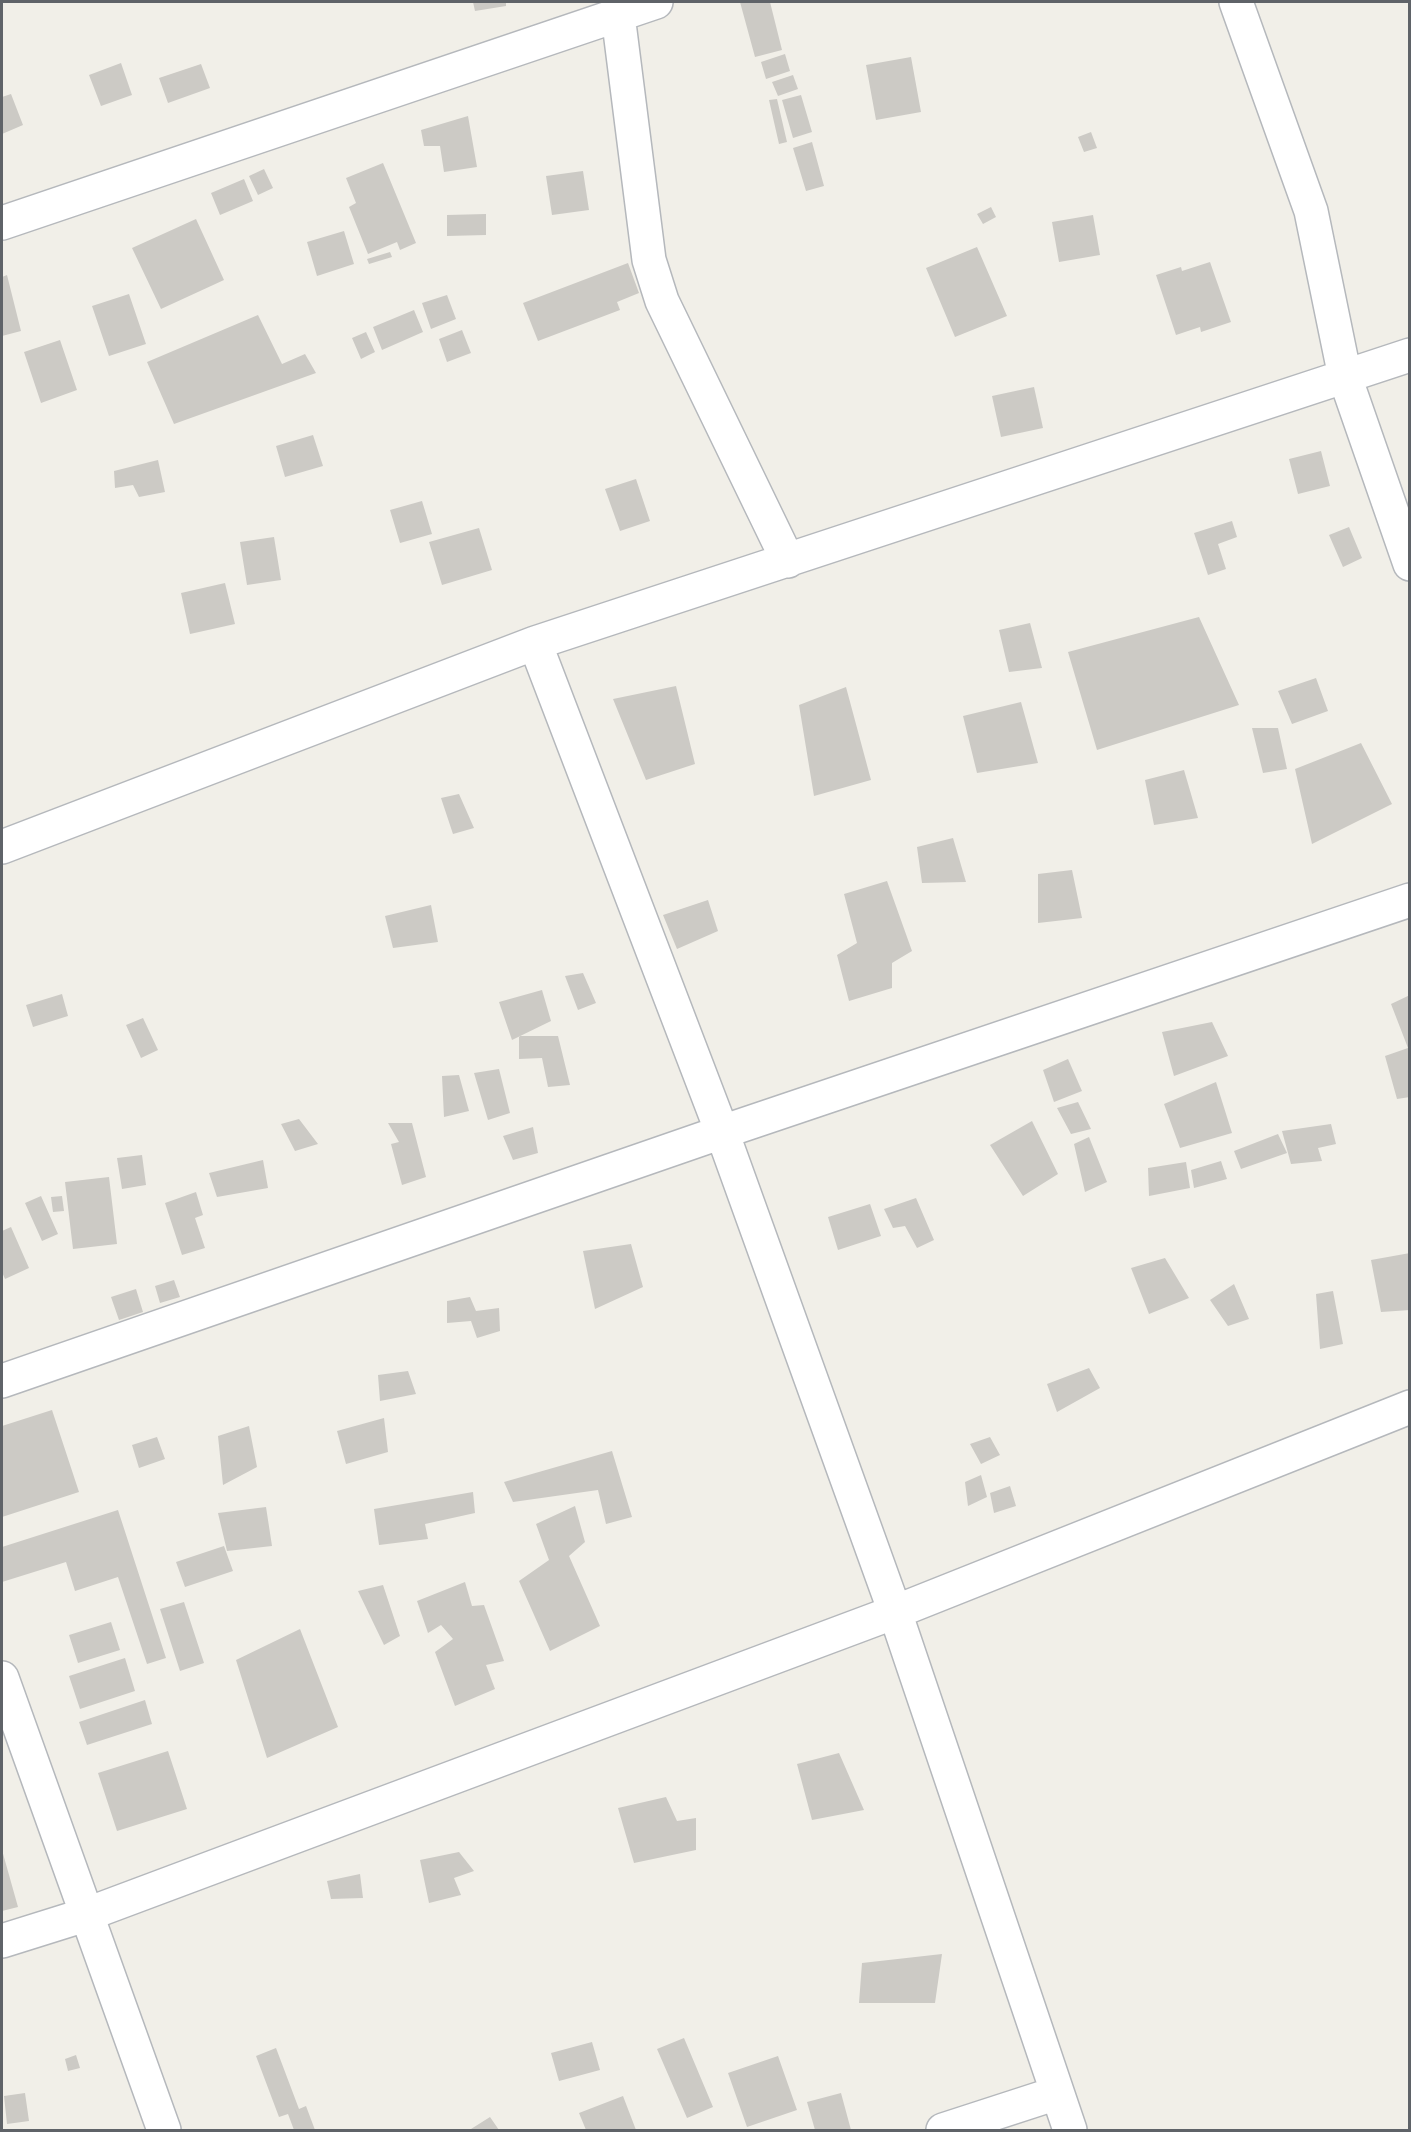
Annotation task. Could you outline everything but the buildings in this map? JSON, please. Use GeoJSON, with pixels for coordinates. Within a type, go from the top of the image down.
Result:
{"type":"FeatureCollection","features":[{"type":"Feature","properties":{"kind":"street"},"geometry":{"type":"LineString","coordinates":[[2,224],[656,2]]}},
{"type":"Feature","properties":{"kind":"street"},"geometry":{"type":"LineString","coordinates":[[1236,2],[1311,211],[1345,377],[1410,564]]}},
{"type":"Feature","properties":{"kind":"street"},"geometry":{"type":"LineString","coordinates":[[618,15],[649,260],[662,301],[788,561]]}},
{"type":"Feature","properties":{"kind":"street"},"geometry":{"type":"LineString","coordinates":[[2,847],[535,642],[788,561],[1410,355]]}},
{"type":"Feature","properties":{"kind":"street"},"geometry":{"type":"LineString","coordinates":[[749,573],[765,510]]}},
{"type":"Feature","properties":{"kind":"street"},"geometry":{"type":"LineString","coordinates":[[535,642],[722,1132],[895,1612],[1070,2130]]}},
{"type":"Feature","properties":{"kind":"street"},"geometry":{"type":"LineString","coordinates":[[2,1381],[722,1132],[1410,900]]}},
{"type":"Feature","properties":{"kind":"street"},"geometry":{"type":"LineString","coordinates":[[2,1941],[86,1915],[895,1612],[1410,1407]]}},
{"type":"Feature","properties":{"kind":"street"},"geometry":{"type":"LineString","coordinates":[[2,1678],[164,2130]]}},
{"type":"Feature","properties":{"kind":"street"},"geometry":{"type":"LineString","coordinates":[[943,2130],[1057,2093]]}}]}
